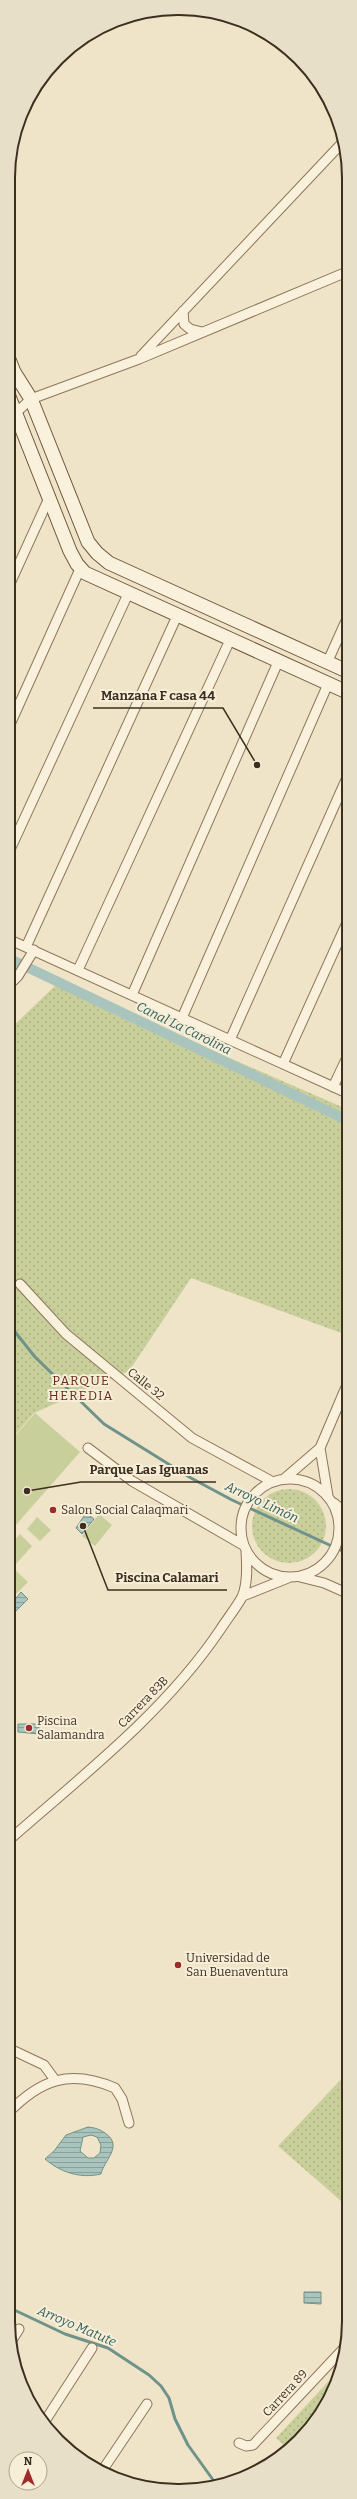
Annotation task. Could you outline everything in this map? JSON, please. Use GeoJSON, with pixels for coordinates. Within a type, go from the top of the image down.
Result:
{"type":"FeatureCollection","features":[{"type":"Feature","properties":{"kind":"street"},"geometry":{"type":"LineString","coordinates":[[139,358],[340,150]]}},
{"type":"Feature","properties":{"kind":"street"},"geometry":{"type":"LineString","coordinates":[[15,414],[31,399],[139,358],[342,274]]}},
{"type":"Feature","properties":{"kind":"street"},"geometry":{"type":"LineString","coordinates":[[183,311],[184,324],[190,329],[202,332]]}},
{"type":"Feature","properties":{"kind":"street"},"geometry":{"type":"LineString","coordinates":[[15,374],[31,399],[92,549],[109,563],[342,669]]}},
{"type":"Feature","properties":{"kind":"street"},"geometry":{"type":"LineString","coordinates":[[15,424],[49,498],[74,560],[80,569],[89,577],[342,690]]}},
{"type":"Feature","properties":{"kind":"street"},"geometry":{"type":"LineString","coordinates":[[15,573],[49,498]]}},
{"type":"Feature","properties":{"kind":"street"},"geometry":{"type":"LineString","coordinates":[[15,713],[80,569]]}},
{"type":"Feature","properties":{"kind":"street"},"geometry":{"type":"LineString","coordinates":[[15,839],[128,594]]}},
{"type":"Feature","properties":{"kind":"street"},"geometry":{"type":"LineString","coordinates":[[207,630],[215,611]]}},
{"type":"Feature","properties":{"kind":"street"},"geometry":{"type":"LineString","coordinates":[[15,979],[27,962],[30,948],[177,616]]}},
{"type":"Feature","properties":{"kind":"street"},"geometry":{"type":"LineString","coordinates":[[327,662],[342,629]]}},
{"type":"Feature","properties":{"kind":"street"},"geometry":{"type":"LineString","coordinates":[[78,970],[230,640]]}},
{"type":"Feature","properties":{"kind":"street"},"geometry":{"type":"LineString","coordinates":[[132,995],[278,662]]}},
{"type":"Feature","properties":{"kind":"street"},"geometry":{"type":"LineString","coordinates":[[182,1018],[328,684]]}},
{"type":"Feature","properties":{"kind":"street"},"geometry":{"type":"LineString","coordinates":[[230,1040],[342,789]]}},
{"type":"Feature","properties":{"kind":"street"},"geometry":{"type":"LineString","coordinates":[[283,1064],[342,933]]}},
{"type":"Feature","properties":{"kind":"street"},"geometry":{"type":"LineString","coordinates":[[15,941],[342,1091]]}},
{"type":"Feature","properties":{"kind":"street"},"geometry":{"type":"LineString","coordinates":[[333,1087],[342,1068]]}},
{"type":"Feature","properties":{"kind":"street","name":"Calle 32"},"geometry":{"type":"LineString","coordinates":[[20,1284],[66,1334],[192,1438],[272,1482]]}},
{"type":"Feature","properties":{"kind":"street"},"geometry":{"type":"LineString","coordinates":[[284,1479],[320,1448],[342,1396]]}},
{"type":"Feature","properties":{"kind":"street"},"geometry":{"type":"LineString","coordinates":[[88,1448],[132,1481],[245,1549],[264,1570],[288,1578]]}},
{"type":"Feature","properties":{"kind":"street"},"geometry":{"type":"LineString","coordinates":[[243,1596],[288,1578],[300,1577],[314,1572],[326,1563],[337,1545],[340,1536],[340,1524],[330,1499],[320,1448]]}},
{"type":"Feature","properties":{"kind":"street"},"geometry":{"type":"LineString","coordinates":[[245,1549],[240,1529],[242,1517],[253,1496],[272,1482],[284,1479],[308,1482],[342,1509]]}},
{"type":"Feature","properties":{"kind":"street","name":"Carrera 83B"},"geometry":{"type":"LineString","coordinates":[[15,1835],[123,1740],[167,1696],[204,1652],[243,1596],[246,1577],[245,1549]]}},
{"type":"Feature","properties":{"kind":"street"},"geometry":{"type":"LineString","coordinates":[[300,1577],[324,1583],[342,1591]]}},
{"type":"Feature","properties":{"kind":"street"},"geometry":{"type":"LineString","coordinates":[[15,2051],[44,2065],[55,2080]]}},
{"type":"Feature","properties":{"kind":"street"},"geometry":{"type":"LineString","coordinates":[[15,2105],[25,2095],[55,2080],[86,2079],[115,2088],[122,2099],[130,2123]]}},
{"type":"Feature","properties":{"kind":"street"},"geometry":{"type":"LineString","coordinates":[[15,2335],[19,2329]]}},
{"type":"Feature","properties":{"kind":"street"},"geometry":{"type":"LineString","coordinates":[[47,2417],[92,2348]]}},
{"type":"Feature","properties":{"kind":"street","name":"Carrera 89"},"geometry":{"type":"LineString","coordinates":[[239,2443],[246,2446],[253,2445],[339,2353]]}},
{"type":"Feature","properties":{"kind":"street"},"geometry":{"type":"LineString","coordinates":[[105,2466],[147,2404]]}},
{"type":"Feature","properties":{"kind":"green space"},"geometry":{"type":"Polygon","coordinates":[[[58,983],[342,1107],[342,1333],[191,1278],[129,1371],[34,1413],[15,1435],[15,1024],[58,983]]]}},
{"type":"Feature","properties":{"kind":"green space"},"geometry":{"type":"Polygon","coordinates":[[[35,1413],[80,1452],[15,1526],[15,1436],[35,1413]]]}},
{"type":"Feature","properties":{"kind":"green space"},"geometry":{"type":"Polygon","coordinates":[[[282,1489],[296,1489],[310,1495],[320,1505],[326,1519],[326,1533],[320,1547],[310,1557],[296,1563],[282,1563],[268,1557],[258,1547],[252,1533],[252,1519],[258,1505],[268,1495],[282,1489]]]}},
{"type":"Feature","properties":{"kind":"green space"},"geometry":{"type":"Polygon","coordinates":[[[99,1514],[112,1525],[95,1546],[82,1536],[99,1514]]]}},
{"type":"Feature","properties":{"kind":"green space"},"geometry":{"type":"Polygon","coordinates":[[[37,1517],[51,1530],[40,1541],[27,1529],[37,1517]]]}},
{"type":"Feature","properties":{"kind":"green space"},"geometry":{"type":"Polygon","coordinates":[[[20,1534],[32,1546],[16,1564],[15,1563],[15,1539],[20,1534]]]}},
{"type":"Feature","properties":{"kind":"green space"},"geometry":{"type":"Polygon","coordinates":[[[15,1570],[28,1582],[16,1594],[15,1593],[15,1570]]]}},
{"type":"Feature","properties":{"kind":"green space"},"geometry":{"type":"Polygon","coordinates":[[[342,2078],[342,2202],[278,2146],[342,2078]]]}},
{"type":"Feature","properties":{"kind":"green space"},"geometry":{"type":"Polygon","coordinates":[[[331,2378],[320,2402],[308,2420],[294,2436],[284,2445],[276,2438],[331,2378]]]}},
{"type":"Feature","properties":{"kind":"water"},"geometry":{"type":"Polygon","coordinates":[[[86,1513],[94,1519],[82,1534],[76,1528],[86,1513]]]}},
{"type":"Feature","properties":{"kind":"water"},"geometry":{"type":"Polygon","coordinates":[[[21,1592],[28,1599],[15,1612],[15,1599],[21,1592]]]}},
{"type":"Feature","properties":{"kind":"water","name":"Piscina Salamandra"},"geometry":{"type":"Polygon","coordinates":[[[18,1724],[39,1724],[39,1734],[18,1732],[18,1724]]]}},
{"type":"Feature","properties":{"kind":"water"},"geometry":{"type":"Polygon","coordinates":[[[88,2127],[95,2128],[105,2133],[110,2138],[113,2143],[113,2148],[101,2174],[86,2176],[78,2175],[57,2168],[45,2159],[54,2151],[66,2135],[88,2127]],[[91,2135],[83,2137],[80,2151],[88,2158],[94,2158],[100,2153],[101,2145],[97,2137],[91,2135]]]}},
{"type":"Feature","properties":{"kind":"water"},"geometry":{"type":"Polygon","coordinates":[[[304,2292],[321,2292],[321,2304],[304,2303],[304,2292]]]}},
{"type":"Feature","properties":{"kind":"waterway","name":"Canal La Carolina"},"geometry":{"type":"LineString","coordinates":[[15,961],[342,1118]]}},
{"type":"Feature","properties":{"kind":"waterway","name":"Arroyo Limón"},"geometry":{"type":"LineString","coordinates":[[15,1332],[35,1357],[104,1424],[191,1478],[232,1500],[342,1551]]}},
{"type":"Feature","properties":{"kind":"waterway","name":"Arroyo Matute"},"geometry":{"type":"LineString","coordinates":[[15,2310],[65,2334],[108,2348],[149,2375],[161,2386],[169,2398],[175,2419],[188,2445],[213,2480]]}},
{"type":"Feature","properties":{"kind":"place","name":"Manzana F casa 44"},"geometry":{"type":"Point","coordinates":[257,765]}},
{"type":"Feature","properties":{"kind":"place","name":"Parque Las Iguanas"},"geometry":{"type":"Point","coordinates":[27,1491]}},
{"type":"Feature","properties":{"kind":"place","name":"Salon Social Calaqmari"},"geometry":{"type":"Point","coordinates":[53,1510]}},
{"type":"Feature","properties":{"kind":"place","name":"Piscina Calamari"},"geometry":{"type":"Point","coordinates":[83,1526]}},
{"type":"Feature","properties":{"kind":"place","name":"Piscina Salamandra"},"geometry":{"type":"Point","coordinates":[29,1728]}},
{"type":"Feature","properties":{"kind":"place","name":"Universidad de San Buenaventura"},"geometry":{"type":"Point","coordinates":[178,1965]}},
{"type":"Feature","properties":{"kind":"district","name":"PARQUE HEREDIA"},"geometry":{"type":"Point","coordinates":[81,1388]}}]}
